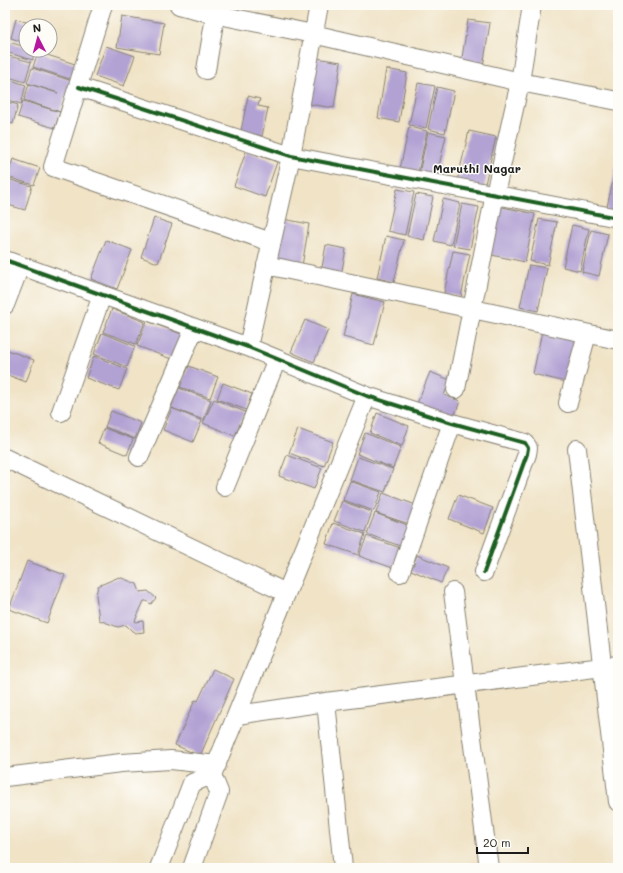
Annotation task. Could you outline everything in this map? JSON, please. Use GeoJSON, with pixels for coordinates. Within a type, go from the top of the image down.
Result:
{"type":"FeatureCollection","features":[{"type":"Feature","properties":{"kind":"street"},"geometry":{"type":"LineString","coordinates":[[104,5],[53,167],[271,242]]}},
{"type":"Feature","properties":{"kind":"street"},"geometry":{"type":"LineString","coordinates":[[180,5],[216,10],[520,82],[618,101]]}},
{"type":"Feature","properties":{"kind":"street"},"geometry":{"type":"LineString","coordinates":[[248,347],[291,156],[319,5]]}},
{"type":"Feature","properties":{"kind":"street"},"geometry":{"type":"LineString","coordinates":[[456,389],[495,194],[520,82],[532,5]]}},
{"type":"Feature","properties":{"kind":"street"},"geometry":{"type":"LineString","coordinates":[[206,70],[216,10]]}},
{"type":"Feature","properties":{"kind":"street"},"geometry":{"type":"LineString","coordinates":[[79,87],[291,156],[618,218]]}},
{"type":"Feature","properties":{"kind":"street"},"geometry":{"type":"LineString","coordinates":[[5,305],[13,263],[194,329],[248,347],[367,396],[452,423],[525,443],[528,448],[527,454],[484,572]]}},
{"type":"Feature","properties":{"kind":"street"},"geometry":{"type":"LineString","coordinates":[[266,265],[618,340]]}},
{"type":"Feature","properties":{"kind":"street"},"geometry":{"type":"LineString","coordinates":[[61,412],[102,296]]}},
{"type":"Feature","properties":{"kind":"street"},"geometry":{"type":"LineString","coordinates":[[139,457],[194,329]]}},
{"type":"Feature","properties":{"kind":"street"},"geometry":{"type":"LineString","coordinates":[[568,404],[587,334]]}},
{"type":"Feature","properties":{"kind":"street"},"geometry":{"type":"LineString","coordinates":[[225,487],[277,359]]}},
{"type":"Feature","properties":{"kind":"street"},"geometry":{"type":"LineString","coordinates":[[192,868],[219,792],[214,770],[367,396]]}},
{"type":"Feature","properties":{"kind":"street"},"geometry":{"type":"LineString","coordinates":[[400,573],[452,423]]}},
{"type":"Feature","properties":{"kind":"street"},"geometry":{"type":"LineString","coordinates":[[577,449],[610,666],[618,802]]}},
{"type":"Feature","properties":{"kind":"street"},"geometry":{"type":"LineString","coordinates":[[5,458],[286,593]]}},
{"type":"Feature","properties":{"kind":"street"},"geometry":{"type":"LineString","coordinates":[[453,592],[489,868]]}},
{"type":"Feature","properties":{"kind":"street"},"geometry":{"type":"LineString","coordinates":[[237,715],[326,702],[610,666]]}},
{"type":"Feature","properties":{"kind":"street"},"geometry":{"type":"LineString","coordinates":[[326,702],[343,868]]}},
{"type":"Feature","properties":{"kind":"street"},"geometry":{"type":"LineString","coordinates":[[5,777],[171,760],[214,770]]}},
{"type":"Feature","properties":{"kind":"street"},"geometry":{"type":"LineString","coordinates":[[159,868],[192,783],[214,770]]}},
{"type":"Feature","properties":{"kind":"building"},"geometry":{"type":"Polygon","coordinates":[[[122,16],[164,23],[159,54],[117,47],[122,16]]]}},
{"type":"Feature","properties":{"kind":"building"},"geometry":{"type":"Polygon","coordinates":[[[16,19],[18,20],[18,40],[11,38],[16,19]]]}},
{"type":"Feature","properties":{"kind":"building"},"geometry":{"type":"Polygon","coordinates":[[[468,20],[490,23],[483,67],[461,64],[468,20]]]}},
{"type":"Feature","properties":{"kind":"building"},"geometry":{"type":"Polygon","coordinates":[[[5,41],[18,45],[18,56],[5,52],[5,41]]]}},
{"type":"Feature","properties":{"kind":"building"},"geometry":{"type":"Polygon","coordinates":[[[106,46],[135,56],[124,86],[95,76],[106,46]]]}},
{"type":"Feature","properties":{"kind":"building"},"geometry":{"type":"Polygon","coordinates":[[[5,55],[31,62],[25,82],[5,76],[5,55]]]}},
{"type":"Feature","properties":{"kind":"building"},"geometry":{"type":"Polygon","coordinates":[[[36,58],[56,58],[78,65],[73,80],[33,67],[36,58]]]}},
{"type":"Feature","properties":{"kind":"building"},"geometry":{"type":"Polygon","coordinates":[[[316,58],[341,62],[334,108],[309,104],[316,58]]]}},
{"type":"Feature","properties":{"kind":"building"},"geometry":{"type":"Polygon","coordinates":[[[32,68],[72,81],[60,112],[24,100],[29,84],[58,93],[27,83],[32,68]]]}},
{"type":"Feature","properties":{"kind":"building"},"geometry":{"type":"Polygon","coordinates":[[[386,69],[407,73],[399,122],[378,118],[386,69]]]}},
{"type":"Feature","properties":{"kind":"building"},"geometry":{"type":"Polygon","coordinates":[[[5,78],[26,85],[21,104],[5,99],[5,78]]]}},
{"type":"Feature","properties":{"kind":"building"},"geometry":{"type":"Polygon","coordinates":[[[418,83],[435,86],[426,128],[409,125],[418,83]]]}},
{"type":"Feature","properties":{"kind":"building"},"geometry":{"type":"Polygon","coordinates":[[[437,87],[454,91],[445,133],[428,129],[437,87]]]}},
{"type":"Feature","properties":{"kind":"building"},"geometry":{"type":"Polygon","coordinates":[[[248,96],[260,99],[258,106],[268,108],[262,136],[241,131],[248,96]]]}},
{"type":"Feature","properties":{"kind":"building"},"geometry":{"type":"Polygon","coordinates":[[[5,101],[18,105],[13,124],[5,122],[5,101]]]}},
{"type":"Feature","properties":{"kind":"building"},"geometry":{"type":"Polygon","coordinates":[[[23,101],[60,112],[55,128],[18,117],[23,101]]]}},
{"type":"Feature","properties":{"kind":"building"},"geometry":{"type":"Polygon","coordinates":[[[409,127],[427,131],[418,173],[400,169],[409,127]]]}},
{"type":"Feature","properties":{"kind":"building"},"geometry":{"type":"Polygon","coordinates":[[[469,131],[496,137],[484,188],[457,182],[469,131]]]}},
{"type":"Feature","properties":{"kind":"building"},"geometry":{"type":"Polygon","coordinates":[[[428,132],[446,136],[436,178],[419,174],[428,132]]]}},
{"type":"Feature","properties":{"kind":"building"},"geometry":{"type":"Polygon","coordinates":[[[246,151],[277,162],[265,197],[234,186],[246,151]]]}},
{"type":"Feature","properties":{"kind":"building"},"geometry":{"type":"Polygon","coordinates":[[[13,159],[40,168],[34,185],[7,177],[13,159]]]}},
{"type":"Feature","properties":{"kind":"building"},"geometry":{"type":"Polygon","coordinates":[[[618,163],[618,214],[606,211],[618,163]]]}},
{"type":"Feature","properties":{"kind":"building"},"geometry":{"type":"Polygon","coordinates":[[[7,179],[32,186],[25,210],[5,204],[5,186],[7,179]]]}},
{"type":"Feature","properties":{"kind":"building"},"geometry":{"type":"Polygon","coordinates":[[[397,189],[414,192],[405,235],[388,231],[397,189]]]}},
{"type":"Feature","properties":{"kind":"building"},"geometry":{"type":"Polygon","coordinates":[[[416,194],[433,197],[424,240],[407,236],[416,194]]]}},
{"type":"Feature","properties":{"kind":"building"},"geometry":{"type":"Polygon","coordinates":[[[443,199],[460,203],[451,245],[434,241],[443,199]]]}},
{"type":"Feature","properties":{"kind":"building"},"geometry":{"type":"Polygon","coordinates":[[[462,204],[479,207],[470,249],[453,246],[462,204]]]}},
{"type":"Feature","properties":{"kind":"building"},"geometry":{"type":"Polygon","coordinates":[[[498,206],[535,214],[525,262],[487,254],[498,206]]]}},
{"type":"Feature","properties":{"kind":"building"},"geometry":{"type":"Polygon","coordinates":[[[154,218],[172,224],[158,263],[141,257],[154,218]]]}},
{"type":"Feature","properties":{"kind":"building"},"geometry":{"type":"Polygon","coordinates":[[[283,219],[309,224],[302,266],[276,262],[283,219]]]}},
{"type":"Feature","properties":{"kind":"building"},"geometry":{"type":"Polygon","coordinates":[[[539,219],[557,222],[548,265],[530,261],[539,219]]]}},
{"type":"Feature","properties":{"kind":"building"},"geometry":{"type":"Polygon","coordinates":[[[572,225],[589,229],[580,271],[563,267],[572,225]]]}},
{"type":"Feature","properties":{"kind":"building"},"geometry":{"type":"Polygon","coordinates":[[[591,230],[608,234],[599,276],[582,272],[591,230]]]}},
{"type":"Feature","properties":{"kind":"building"},"geometry":{"type":"Polygon","coordinates":[[[386,236],[404,240],[394,282],[377,278],[386,236]]]}},
{"type":"Feature","properties":{"kind":"building"},"geometry":{"type":"Polygon","coordinates":[[[106,240],[132,250],[117,289],[91,279],[106,240]]]}},
{"type":"Feature","properties":{"kind":"building"},"geometry":{"type":"Polygon","coordinates":[[[326,245],[346,249],[341,276],[321,273],[326,245]]]}},
{"type":"Feature","properties":{"kind":"building"},"geometry":{"type":"Polygon","coordinates":[[[453,251],[470,254],[461,297],[444,293],[453,251]]]}},
{"type":"Feature","properties":{"kind":"building"},"geometry":{"type":"Polygon","coordinates":[[[529,265],[547,268],[538,311],[520,307],[529,265]]]}},
{"type":"Feature","properties":{"kind":"building"},"geometry":{"type":"Polygon","coordinates":[[[353,294],[385,302],[374,345],[343,337],[353,294]]]}},
{"type":"Feature","properties":{"kind":"building"},"geometry":{"type":"Polygon","coordinates":[[[112,309],[145,322],[136,344],[103,332],[112,309]]]}},
{"type":"Feature","properties":{"kind":"building"},"geometry":{"type":"Polygon","coordinates":[[[305,320],[328,330],[314,362],[291,352],[305,320]]]}},
{"type":"Feature","properties":{"kind":"building"},"geometry":{"type":"Polygon","coordinates":[[[147,321],[184,335],[174,360],[137,346],[147,321]]]}},
{"type":"Feature","properties":{"kind":"building"},"geometry":{"type":"Polygon","coordinates":[[[542,331],[576,338],[566,382],[533,374],[542,331]]]}},
{"type":"Feature","properties":{"kind":"building"},"geometry":{"type":"Polygon","coordinates":[[[102,333],[135,346],[127,367],[94,354],[102,333]]]}},
{"type":"Feature","properties":{"kind":"building"},"geometry":{"type":"Polygon","coordinates":[[[5,349],[34,360],[26,382],[5,374],[5,349]]]}},
{"type":"Feature","properties":{"kind":"building"},"geometry":{"type":"Polygon","coordinates":[[[94,356],[127,369],[119,390],[86,378],[94,356]]]}},
{"type":"Feature","properties":{"kind":"building"},"geometry":{"type":"Polygon","coordinates":[[[189,366],[218,377],[210,398],[180,387],[189,366]]]}},
{"type":"Feature","properties":{"kind":"building"},"geometry":{"type":"Polygon","coordinates":[[[430,372],[450,380],[444,395],[460,401],[453,420],[416,406],[430,372]]]}},
{"type":"Feature","properties":{"kind":"building"},"geometry":{"type":"Polygon","coordinates":[[[223,383],[252,394],[246,410],[217,399],[223,383]]]}},
{"type":"Feature","properties":{"kind":"building"},"geometry":{"type":"Polygon","coordinates":[[[179,388],[211,400],[204,420],[171,408],[179,388]]]}},
{"type":"Feature","properties":{"kind":"building"},"geometry":{"type":"Polygon","coordinates":[[[214,399],[245,412],[235,436],[203,423],[214,399]]]}},
{"type":"Feature","properties":{"kind":"building"},"geometry":{"type":"Polygon","coordinates":[[[172,408],[202,421],[193,442],[163,430],[172,408]]]}},
{"type":"Feature","properties":{"kind":"building"},"geometry":{"type":"Polygon","coordinates":[[[111,411],[141,423],[135,439],[105,427],[111,411]]]}},
{"type":"Feature","properties":{"kind":"building"},"geometry":{"type":"Polygon","coordinates":[[[377,413],[409,426],[402,446],[370,433],[377,413]]]}},
{"type":"Feature","properties":{"kind":"building"},"geometry":{"type":"Polygon","coordinates":[[[104,428],[133,439],[127,455],[98,443],[104,428]]]}},
{"type":"Feature","properties":{"kind":"building"},"geometry":{"type":"Polygon","coordinates":[[[298,429],[333,442],[324,466],[289,453],[298,429]]]}},
{"type":"Feature","properties":{"kind":"building"},"geometry":{"type":"Polygon","coordinates":[[[365,433],[401,447],[393,468],[357,454],[365,433]]]}},
{"type":"Feature","properties":{"kind":"building"},"geometry":{"type":"Polygon","coordinates":[[[287,455],[322,468],[314,489],[279,476],[287,455]]]}},
{"type":"Feature","properties":{"kind":"building"},"geometry":{"type":"Polygon","coordinates":[[[358,457],[393,469],[385,492],[350,480],[358,457]]]}},
{"type":"Feature","properties":{"kind":"building"},"geometry":{"type":"Polygon","coordinates":[[[350,481],[381,492],[374,511],[343,500],[350,481]]]}},
{"type":"Feature","properties":{"kind":"building"},"geometry":{"type":"Polygon","coordinates":[[[383,493],[416,505],[409,524],[376,513],[383,493]]]}},
{"type":"Feature","properties":{"kind":"building"},"geometry":{"type":"Polygon","coordinates":[[[458,495],[493,508],[484,533],[449,519],[458,495]]]}},
{"type":"Feature","properties":{"kind":"building"},"geometry":{"type":"Polygon","coordinates":[[[342,501],[372,512],[365,532],[334,521],[342,501]]]}},
{"type":"Feature","properties":{"kind":"building"},"geometry":{"type":"Polygon","coordinates":[[[375,513],[410,526],[403,547],[367,534],[375,513]]]}},
{"type":"Feature","properties":{"kind":"building"},"geometry":{"type":"Polygon","coordinates":[[[333,523],[365,534],[358,555],[326,544],[333,523]]]}},
{"type":"Feature","properties":{"kind":"building"},"geometry":{"type":"Polygon","coordinates":[[[367,536],[400,548],[393,568],[359,556],[367,536]]]}},
{"type":"Feature","properties":{"kind":"building"},"geometry":{"type":"Polygon","coordinates":[[[417,555],[448,568],[441,583],[411,570],[417,555]]]}},
{"type":"Feature","properties":{"kind":"building"},"geometry":{"type":"Polygon","coordinates":[[[27,561],[65,575],[47,623],[9,609],[27,561]]]}},
{"type":"Feature","properties":{"kind":"building"},"geometry":{"type":"Polygon","coordinates":[[[119,577],[137,584],[140,592],[148,591],[156,598],[151,604],[144,601],[135,621],[143,621],[144,632],[136,633],[126,625],[118,627],[99,620],[96,595],[98,586],[119,577]]]}},
{"type":"Feature","properties":{"kind":"building"},"geometry":{"type":"Polygon","coordinates":[[[213,669],[234,679],[200,756],[175,745],[195,700],[198,701],[213,669]]]}},
{"type":"Feature","properties":{"kind":"cycle path"},"geometry":{"type":"LineString","coordinates":[[79,87],[291,156],[618,218]]}},
{"type":"Feature","properties":{"kind":"cycle path"},"geometry":{"type":"LineString","coordinates":[[5,260],[248,347],[367,396],[452,423],[525,443],[528,448],[527,454],[484,572]]}},
{"type":"Feature","properties":{"kind":"district","name":"Maruthi Nagar"},"geometry":{"type":"Point","coordinates":[477,168]}}]}
